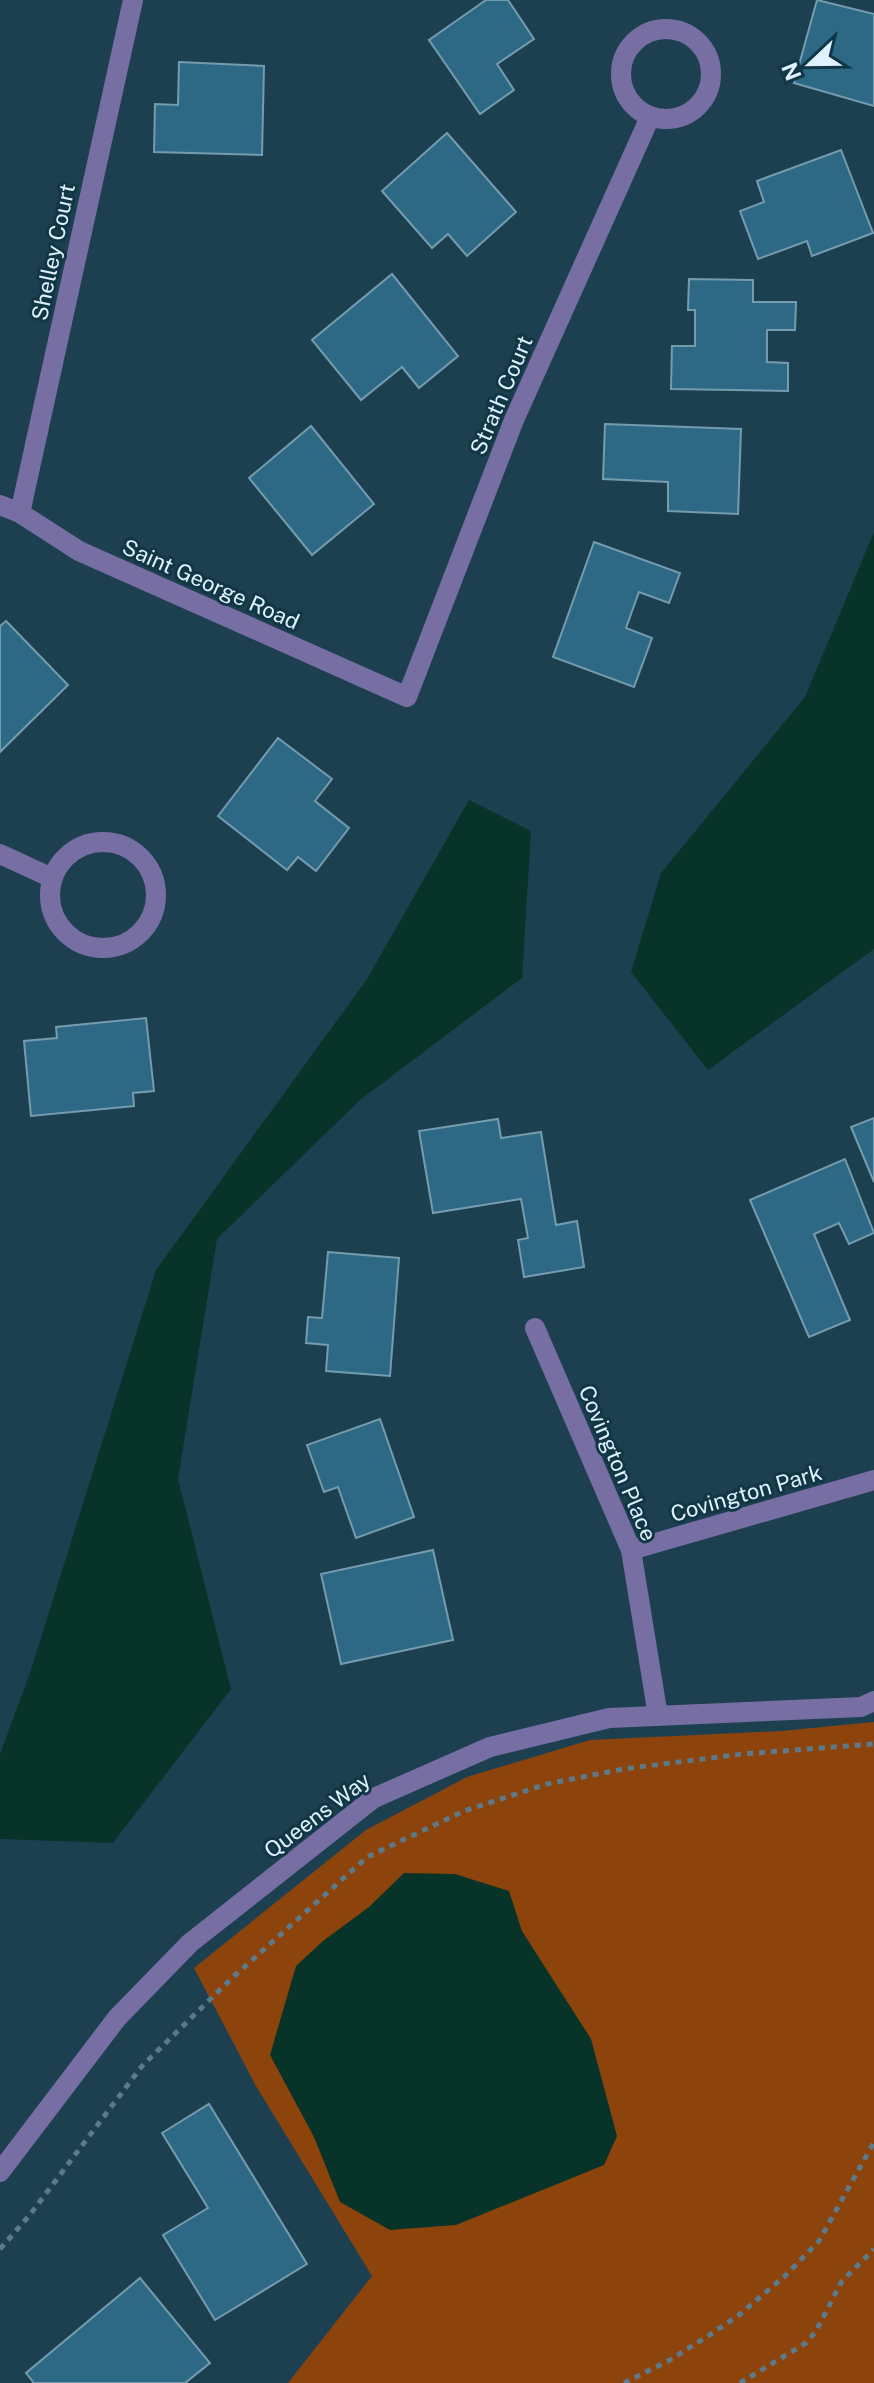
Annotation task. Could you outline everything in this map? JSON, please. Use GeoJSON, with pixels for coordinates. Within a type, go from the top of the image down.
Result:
{"type":"FeatureCollection","features":[{"type":"Feature","properties":{"kind":"street","name":"Shelley Court"},"geometry":{"type":"LineString","coordinates":[[20,513],[133,0]]}},
{"type":"Feature","properties":{"kind":"street"},"geometry":{"type":"LineString","coordinates":[[663,29],[681,31],[696,40],[707,55],[711,72],[709,89],[700,105],[685,115],[668,120],[650,117],[635,108],[625,94],[620,77],[623,59],[632,44],[646,33],[663,29]]}},
{"type":"Feature","properties":{"kind":"street","name":"Strath Court"},"geometry":{"type":"LineString","coordinates":[[407,697],[514,420],[650,117]]}},
{"type":"Feature","properties":{"kind":"street","name":"Saint George Road"},"geometry":{"type":"LineString","coordinates":[[0,505],[20,513],[79,551],[407,697]]}},
{"type":"Feature","properties":{"kind":"street"},"geometry":{"type":"LineString","coordinates":[[98,841],[119,843],[137,854],[150,870],[156,891],[154,911],[144,930],[127,943],[107,949],[86,946],[68,936],[55,919],[49,899],[52,878],[61,860],[78,846],[98,841]]}},
{"type":"Feature","properties":{"kind":"street"},"geometry":{"type":"LineString","coordinates":[[0,854],[52,878]]}},
{"type":"Feature","properties":{"kind":"street","name":"Covington Place"},"geometry":{"type":"LineString","coordinates":[[535,1328],[631,1550],[658,1716]]}},
{"type":"Feature","properties":{"kind":"street","name":"Covington Park"},"geometry":{"type":"LineString","coordinates":[[631,1550],[874,1480]]}},
{"type":"Feature","properties":{"kind":"street","name":"Queens Way"},"geometry":{"type":"LineString","coordinates":[[0,2172],[117,2018],[190,1943],[374,1798],[490,1747],[609,1718],[861,1707],[874,1701]]}},
{"type":"Feature","properties":{"kind":"path"},"geometry":{"type":"LineString","coordinates":[[0,2249],[29,2216],[142,2066],[232,1978],[367,1857],[464,1811],[547,1784],[623,1769],[742,1754],[874,1744]]}},
{"type":"Feature","properties":{"kind":"path"},"geometry":{"type":"LineString","coordinates":[[624,2383],[668,2361],[739,2315],[786,2275],[819,2241],[874,2142]]}},
{"type":"Feature","properties":{"kind":"path"},"geometry":{"type":"LineString","coordinates":[[740,2383],[806,2343],[816,2331],[842,2281],[874,2249]]}},
{"type":"Feature","properties":{"kind":"shaded area"},"geometry":{"type":"Polygon","coordinates":[[[874,532],[874,949],[708,1070],[631,972],[661,873],[805,697],[874,532]]]}},
{"type":"Feature","properties":{"kind":"shaded area"},"geometry":{"type":"Polygon","coordinates":[[[469,800],[531,831],[522,978],[360,1100],[217,1239],[178,1479],[231,1689],[113,1843],[0,1839],[0,1754],[31,1670],[156,1270],[367,979],[469,800]]]}},
{"type":"Feature","properties":{"kind":"shaded area"},"geometry":{"type":"Polygon","coordinates":[[[874,1722],[874,2383],[288,2383],[372,2276],[256,2086],[194,1968],[366,1830],[467,1777],[590,1740],[781,1731],[874,1722]]]}},
{"type":"Feature","properties":{"kind":"shaded area"},"geometry":{"type":"Polygon","coordinates":[[[404,1873],[455,1874],[509,1891],[522,1931],[591,2039],[617,2136],[604,2165],[456,2225],[390,2230],[340,2202],[314,2137],[270,2055],[296,1966],[323,1941],[369,1907],[404,1873]]]}},
{"type":"Feature","properties":{"kind":"building"},"geometry":{"type":"Polygon","coordinates":[[[486,0],[508,0],[534,39],[497,64],[514,90],[480,114],[429,40],[486,0]]]}},
{"type":"Feature","properties":{"kind":"building"},"geometry":{"type":"Polygon","coordinates":[[[817,0],[874,14],[874,106],[794,83],[817,0]]]}},
{"type":"Feature","properties":{"kind":"building"},"geometry":{"type":"Polygon","coordinates":[[[179,62],[264,66],[262,155],[154,152],[155,104],[178,105],[179,62]]]}},
{"type":"Feature","properties":{"kind":"building"},"geometry":{"type":"Polygon","coordinates":[[[447,133],[516,212],[467,256],[448,234],[432,248],[382,191],[447,133]]]}},
{"type":"Feature","properties":{"kind":"building"},"geometry":{"type":"Polygon","coordinates":[[[841,150],[873,233],[812,256],[807,241],[758,259],[740,211],[764,202],[757,181],[841,150]]]}},
{"type":"Feature","properties":{"kind":"building"},"geometry":{"type":"Polygon","coordinates":[[[392,274],[458,356],[419,388],[402,367],[361,400],[312,340],[392,274]]]}},
{"type":"Feature","properties":{"kind":"building"},"geometry":{"type":"Polygon","coordinates":[[[689,279],[753,280],[753,302],[796,302],[795,330],[767,330],[767,362],[788,363],[788,391],[671,389],[672,346],[695,346],[695,310],[688,310],[689,279]]]}},
{"type":"Feature","properties":{"kind":"building"},"geometry":{"type":"Polygon","coordinates":[[[605,424],[741,429],[738,514],[668,511],[668,482],[603,479],[605,424]]]}},
{"type":"Feature","properties":{"kind":"building"},"geometry":{"type":"Polygon","coordinates":[[[311,426],[374,504],[312,555],[249,478],[311,426]]]}},
{"type":"Feature","properties":{"kind":"building"},"geometry":{"type":"Polygon","coordinates":[[[594,542],[680,573],[669,603],[639,592],[626,628],[652,638],[634,687],[553,657],[594,542]]]}},
{"type":"Feature","properties":{"kind":"building"},"geometry":{"type":"Polygon","coordinates":[[[6,621],[68,685],[0,752],[0,626],[6,621]]]}},
{"type":"Feature","properties":{"kind":"building"},"geometry":{"type":"Polygon","coordinates":[[[278,738],[332,779],[315,801],[349,828],[316,871],[298,857],[287,870],[218,816],[278,738]]]}},
{"type":"Feature","properties":{"kind":"building"},"geometry":{"type":"Polygon","coordinates":[[[146,1018],[154,1091],[133,1093],[134,1106],[31,1116],[24,1041],[57,1038],[56,1027],[146,1018]]]}},
{"type":"Feature","properties":{"kind":"building"},"geometry":{"type":"Polygon","coordinates":[[[874,1118],[874,1182],[851,1127],[874,1118]]]}},
{"type":"Feature","properties":{"kind":"building"},"geometry":{"type":"Polygon","coordinates":[[[498,1119],[501,1138],[541,1132],[556,1225],[577,1221],[584,1267],[524,1277],[518,1240],[528,1238],[521,1199],[433,1213],[419,1131],[498,1119]]]}},
{"type":"Feature","properties":{"kind":"building"},"geometry":{"type":"Polygon","coordinates":[[[845,1159],[874,1233],[849,1244],[839,1223],[814,1234],[850,1320],[809,1337],[750,1200],[845,1159]]]}},
{"type":"Feature","properties":{"kind":"building"},"geometry":{"type":"Polygon","coordinates":[[[328,1252],[399,1258],[390,1376],[326,1371],[328,1345],[306,1343],[308,1317],[322,1318],[328,1252]]]}},
{"type":"Feature","properties":{"kind":"building"},"geometry":{"type":"Polygon","coordinates":[[[380,1419],[414,1517],[356,1538],[338,1487],[324,1492],[307,1445],[380,1419]]]}},
{"type":"Feature","properties":{"kind":"building"},"geometry":{"type":"Polygon","coordinates":[[[433,1550],[453,1640],[341,1664],[321,1574],[433,1550]]]}},
{"type":"Feature","properties":{"kind":"building"},"geometry":{"type":"Polygon","coordinates":[[[209,2104],[307,2264],[215,2320],[163,2235],[208,2208],[162,2133],[209,2104]]]}},
{"type":"Feature","properties":{"kind":"building"},"geometry":{"type":"Polygon","coordinates":[[[140,2278],[210,2363],[185,2383],[34,2383],[26,2373],[140,2278]]]}}]}
